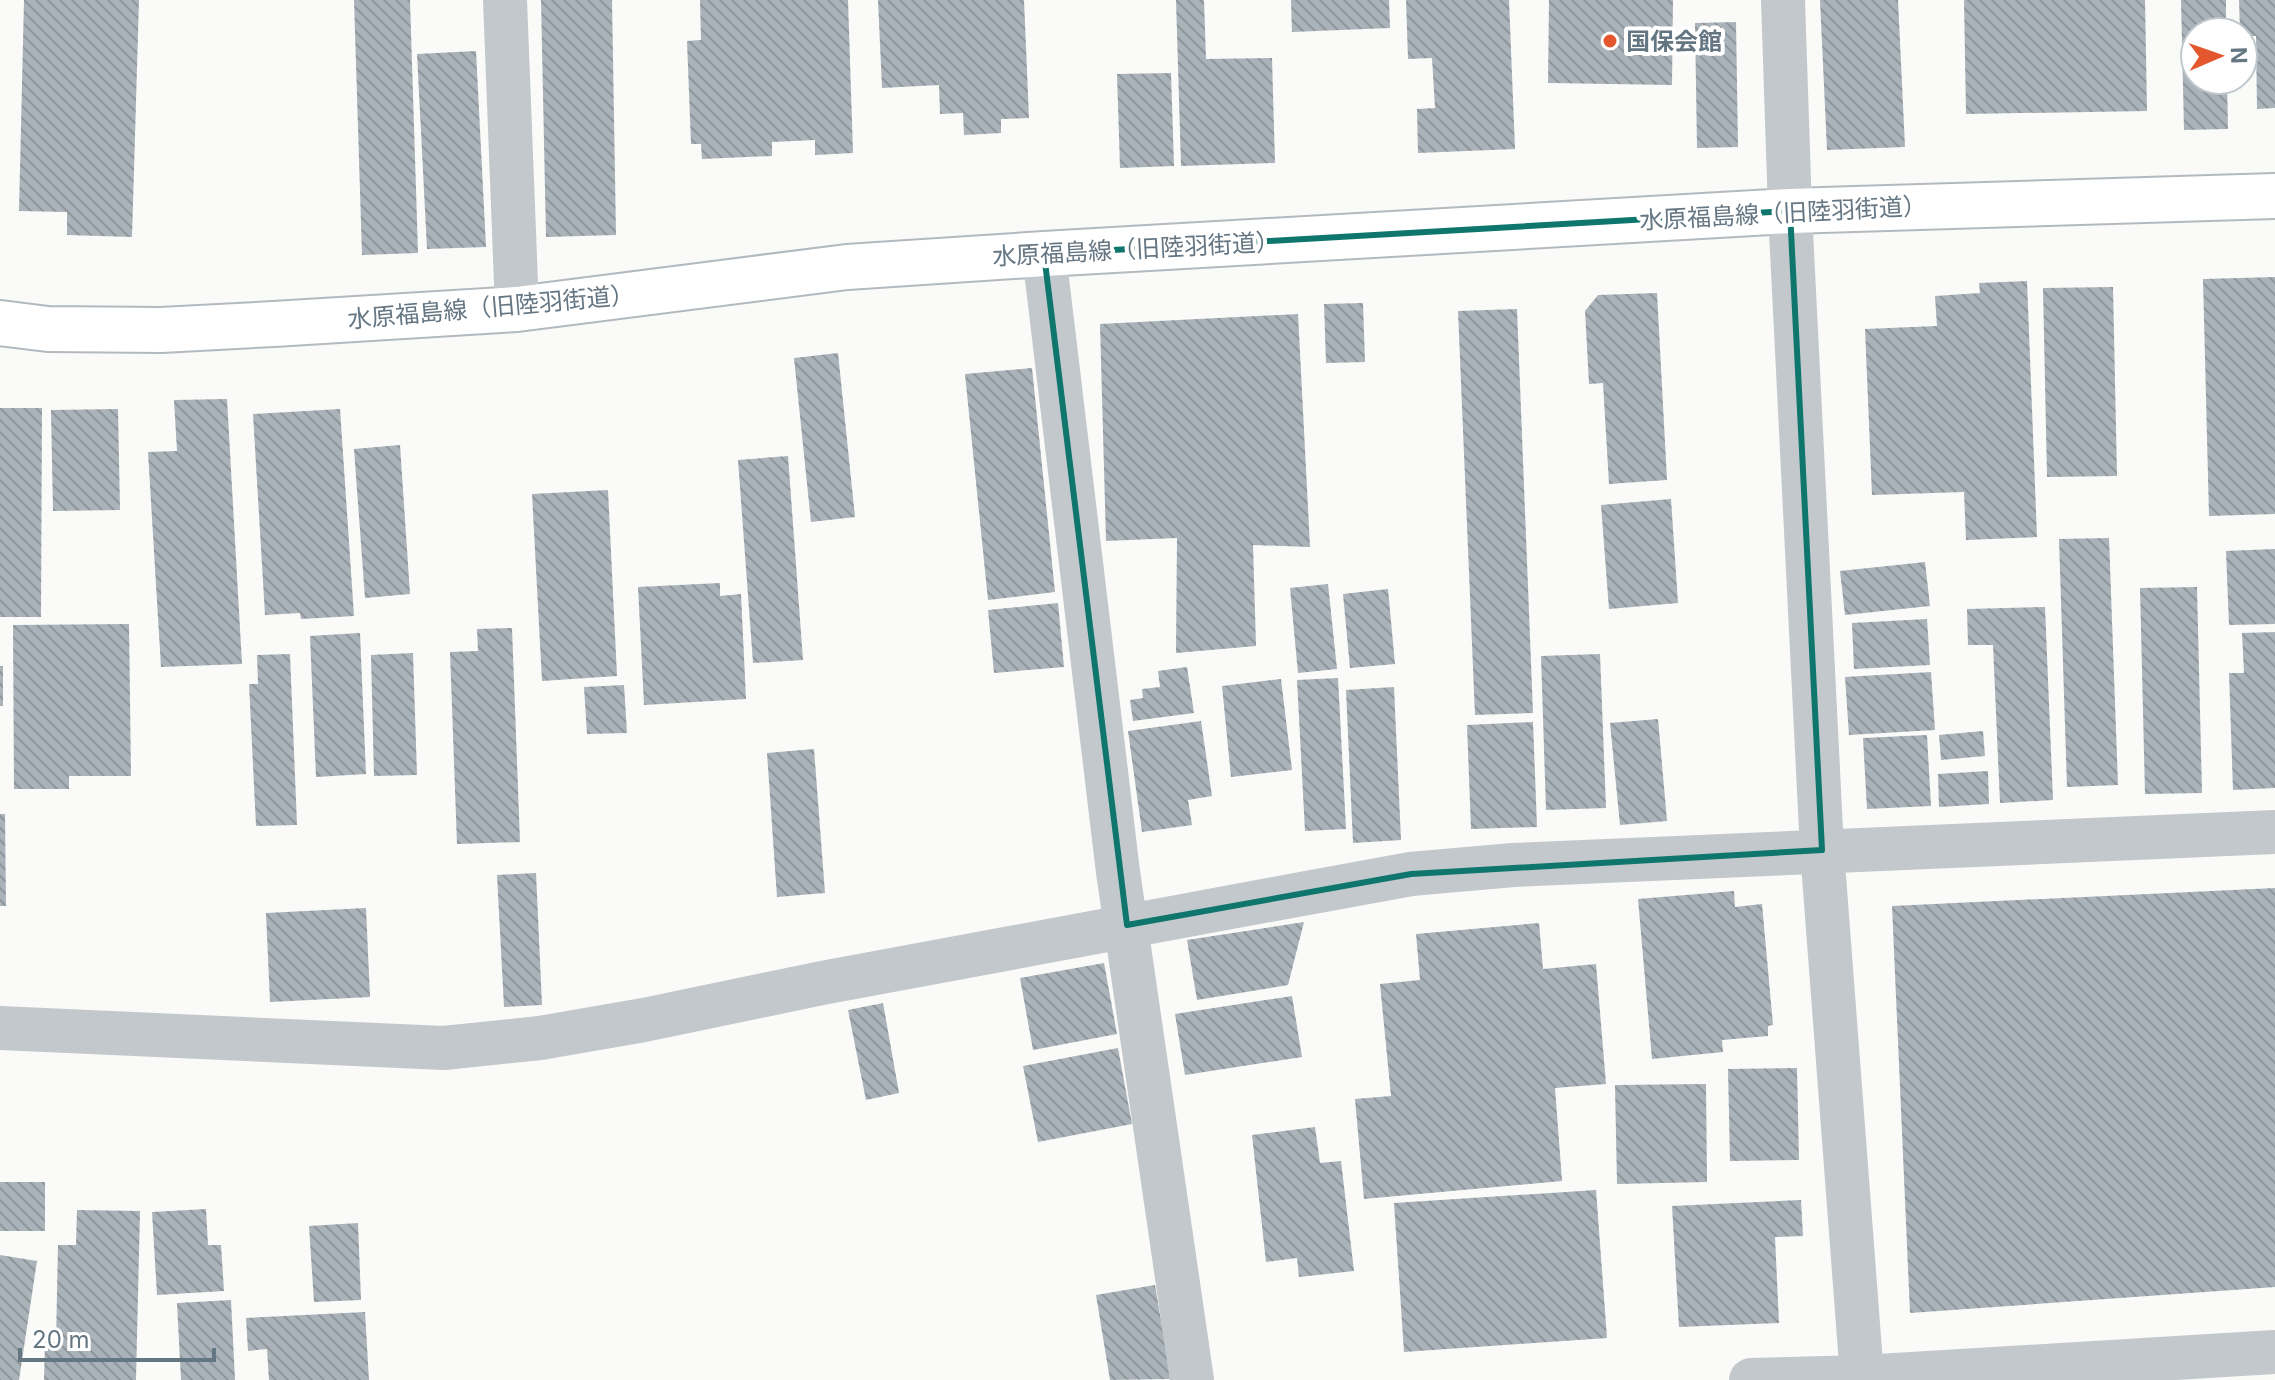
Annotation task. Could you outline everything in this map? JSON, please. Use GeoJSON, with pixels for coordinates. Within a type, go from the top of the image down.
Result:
{"type":"FeatureCollection","features":[{"type":"Feature","properties":{"kind":"main road","name":"水原福島線（旧陸羽街道）"},"geometry":{"type":"LineString","coordinates":[[0,323],[48,329],[161,330],[517,309],[847,267],[1044,254],[1790,211],[2275,196]]}},
{"type":"Feature","properties":{"kind":"street"},"geometry":{"type":"LineString","coordinates":[[505,0],[517,309]]}},
{"type":"Feature","properties":{"kind":"street"},"geometry":{"type":"LineString","coordinates":[[1783,0],[1790,211],[1822,850],[1862,1377]]}},
{"type":"Feature","properties":{"kind":"street"},"geometry":{"type":"LineString","coordinates":[[1044,254],[1118,872],[1192,1380]]}},
{"type":"Feature","properties":{"kind":"street"},"geometry":{"type":"LineString","coordinates":[[0,1028],[444,1048],[540,1038],[644,1020],[822,983],[1411,874],[1513,865],[2275,832]]}},
{"type":"Feature","properties":{"kind":"street"},"geometry":{"type":"LineString","coordinates":[[1751,1380],[1862,1377],[2275,1352]]}},
{"type":"Feature","properties":{"kind":"highlighted area"},"geometry":{"type":"Polygon","coordinates":[[[1790,211],[1822,850],[1411,874],[1127,925],[1044,254],[1790,211]]]}},
{"type":"Feature","properties":{"kind":"building"},"geometry":{"type":"Polygon","coordinates":[[[24,0],[139,0],[132,237],[67,235],[67,212],[19,211],[24,0]]]}},
{"type":"Feature","properties":{"kind":"building"},"geometry":{"type":"Polygon","coordinates":[[[354,0],[410,0],[418,253],[362,255],[354,0]]]}},
{"type":"Feature","properties":{"kind":"building"},"geometry":{"type":"Polygon","coordinates":[[[541,0],[612,0],[616,235],[546,237],[541,0]]]}},
{"type":"Feature","properties":{"kind":"building"},"geometry":{"type":"Polygon","coordinates":[[[700,0],[848,0],[853,153],[815,155],[815,140],[772,142],[772,156],[702,159],[701,144],[691,144],[687,41],[701,40],[700,0]]]}},
{"type":"Feature","properties":{"kind":"building"},"geometry":{"type":"Polygon","coordinates":[[[878,0],[1024,0],[1029,118],[1001,119],[1001,133],[964,135],[963,113],[940,114],[939,85],[882,88],[878,0]]]}},
{"type":"Feature","properties":{"kind":"building"},"geometry":{"type":"Polygon","coordinates":[[[1176,0],[1204,0],[1206,59],[1272,58],[1275,163],[1181,166],[1176,0]]]}},
{"type":"Feature","properties":{"kind":"building"},"geometry":{"type":"Polygon","coordinates":[[[1291,0],[1389,0],[1390,28],[1292,32],[1291,0]]]}},
{"type":"Feature","properties":{"kind":"building"},"geometry":{"type":"Polygon","coordinates":[[[1406,0],[1509,0],[1515,149],[1418,153],[1417,109],[1435,108],[1432,58],[1408,59],[1406,0]]]}},
{"type":"Feature","properties":{"kind":"building","name":"国保会館"},"geometry":{"type":"Polygon","coordinates":[[[1549,0],[1673,0],[1672,85],[1548,83],[1549,0]]]}},
{"type":"Feature","properties":{"kind":"building"},"geometry":{"type":"Polygon","coordinates":[[[1820,0],[1898,0],[1905,147],[1827,150],[1820,0]]]}},
{"type":"Feature","properties":{"kind":"building"},"geometry":{"type":"Polygon","coordinates":[[[1964,0],[2145,0],[2147,111],[1966,114],[1964,0]]]}},
{"type":"Feature","properties":{"kind":"building"},"geometry":{"type":"Polygon","coordinates":[[[2181,0],[2226,0],[2226,16],[2181,16],[2181,0]]]}},
{"type":"Feature","properties":{"kind":"building"},"geometry":{"type":"Polygon","coordinates":[[[2239,0],[2275,0],[2275,108],[2257,109],[2259,16],[2240,16],[2239,0]]]}},
{"type":"Feature","properties":{"kind":"building"},"geometry":{"type":"Polygon","coordinates":[[[1736,22],[1738,147],[1697,148],[1695,23],[1736,22]]]}},
{"type":"Feature","properties":{"kind":"building"},"geometry":{"type":"Polygon","coordinates":[[[476,51],[486,247],[427,249],[417,54],[476,51]]]}},
{"type":"Feature","properties":{"kind":"building"},"geometry":{"type":"Polygon","coordinates":[[[1171,73],[1174,166],[1120,168],[1117,74],[1171,73]]]}},
{"type":"Feature","properties":{"kind":"building"},"geometry":{"type":"Polygon","coordinates":[[[2183,96],[2227,96],[2228,129],[2184,130],[2183,96]]]}},
{"type":"Feature","properties":{"kind":"building"},"geometry":{"type":"Polygon","coordinates":[[[2275,277],[2275,514],[2209,516],[2203,279],[2275,277]]]}},
{"type":"Feature","properties":{"kind":"building"},"geometry":{"type":"Polygon","coordinates":[[[2027,281],[2037,537],[1966,540],[1964,492],[1872,495],[1865,329],[1937,326],[1935,296],[1980,293],[1979,283],[2027,281]]]}},
{"type":"Feature","properties":{"kind":"building"},"geometry":{"type":"Polygon","coordinates":[[[2113,287],[2117,476],[2047,477],[2043,288],[2113,287]]]}},
{"type":"Feature","properties":{"kind":"building"},"geometry":{"type":"Polygon","coordinates":[[[1657,293],[1667,480],[1609,484],[1603,383],[1589,384],[1585,311],[1598,295],[1657,293]]]}},
{"type":"Feature","properties":{"kind":"building"},"geometry":{"type":"Polygon","coordinates":[[[1363,303],[1365,362],[1326,363],[1324,304],[1363,303]]]}},
{"type":"Feature","properties":{"kind":"building"},"geometry":{"type":"Polygon","coordinates":[[[1517,309],[1533,713],[1475,715],[1458,311],[1517,309]]]}},
{"type":"Feature","properties":{"kind":"building"},"geometry":{"type":"Polygon","coordinates":[[[1298,314],[1310,547],[1253,545],[1256,646],[1176,653],[1177,538],[1106,541],[1100,324],[1298,314]]]}},
{"type":"Feature","properties":{"kind":"building"},"geometry":{"type":"Polygon","coordinates":[[[838,353],[855,517],[811,522],[794,358],[838,353]]]}},
{"type":"Feature","properties":{"kind":"building"},"geometry":{"type":"Polygon","coordinates":[[[1032,368],[1055,592],[988,600],[965,374],[1032,368]]]}},
{"type":"Feature","properties":{"kind":"building"},"geometry":{"type":"Polygon","coordinates":[[[227,399],[242,664],[161,667],[148,452],[177,451],[174,400],[227,399]]]}},
{"type":"Feature","properties":{"kind":"building"},"geometry":{"type":"Polygon","coordinates":[[[0,408],[42,408],[41,617],[0,617],[0,408]]]}},
{"type":"Feature","properties":{"kind":"building"},"geometry":{"type":"Polygon","coordinates":[[[118,409],[120,510],[53,511],[51,410],[118,409]]]}},
{"type":"Feature","properties":{"kind":"building"},"geometry":{"type":"Polygon","coordinates":[[[340,409],[354,616],[301,619],[300,613],[265,615],[253,414],[340,409]]]}},
{"type":"Feature","properties":{"kind":"building"},"geometry":{"type":"Polygon","coordinates":[[[400,445],[410,594],[365,598],[354,449],[400,445]]]}},
{"type":"Feature","properties":{"kind":"building"},"geometry":{"type":"Polygon","coordinates":[[[788,456],[803,660],[753,663],[738,460],[788,456]]]}},
{"type":"Feature","properties":{"kind":"building"},"geometry":{"type":"Polygon","coordinates":[[[608,490],[617,676],[542,681],[532,494],[608,490]]]}},
{"type":"Feature","properties":{"kind":"building"},"geometry":{"type":"Polygon","coordinates":[[[1671,499],[1678,603],[1609,609],[1601,505],[1671,499]]]}},
{"type":"Feature","properties":{"kind":"building"},"geometry":{"type":"Polygon","coordinates":[[[2109,538],[2118,785],[2067,787],[2059,539],[2109,538]]]}},
{"type":"Feature","properties":{"kind":"building"},"geometry":{"type":"Polygon","coordinates":[[[2275,549],[2275,624],[2229,625],[2226,551],[2275,549]]]}},
{"type":"Feature","properties":{"kind":"building"},"geometry":{"type":"Polygon","coordinates":[[[1925,562],[1930,606],[1845,615],[1840,571],[1925,562]]]}},
{"type":"Feature","properties":{"kind":"building"},"geometry":{"type":"Polygon","coordinates":[[[720,583],[720,596],[741,594],[746,699],[644,705],[638,587],[720,583]]]}},
{"type":"Feature","properties":{"kind":"building"},"geometry":{"type":"Polygon","coordinates":[[[1328,584],[1337,669],[1298,673],[1290,588],[1328,584]]]}},
{"type":"Feature","properties":{"kind":"building"},"geometry":{"type":"Polygon","coordinates":[[[2197,587],[2202,793],[2145,794],[2140,588],[2197,587]]]}},
{"type":"Feature","properties":{"kind":"building"},"geometry":{"type":"Polygon","coordinates":[[[1388,589],[1395,664],[1350,668],[1343,594],[1388,589]]]}},
{"type":"Feature","properties":{"kind":"building"},"geometry":{"type":"Polygon","coordinates":[[[1058,603],[1064,667],[994,673],[988,610],[1058,603]]]}},
{"type":"Feature","properties":{"kind":"building"},"geometry":{"type":"Polygon","coordinates":[[[2045,607],[2053,800],[2000,803],[1993,645],[1968,645],[1967,609],[2045,607]]]}},
{"type":"Feature","properties":{"kind":"building"},"geometry":{"type":"Polygon","coordinates":[[[1927,619],[1930,665],[1854,669],[1852,623],[1927,619]]]}},
{"type":"Feature","properties":{"kind":"building"},"geometry":{"type":"Polygon","coordinates":[[[129,624],[131,776],[69,776],[69,789],[14,789],[13,625],[129,624]]]}},
{"type":"Feature","properties":{"kind":"building"},"geometry":{"type":"Polygon","coordinates":[[[512,628],[520,842],[457,844],[450,652],[478,651],[477,629],[512,628]]]}},
{"type":"Feature","properties":{"kind":"building"},"geometry":{"type":"Polygon","coordinates":[[[2275,632],[2275,788],[2233,790],[2229,673],[2244,673],[2242,633],[2275,632]]]}},
{"type":"Feature","properties":{"kind":"building"},"geometry":{"type":"Polygon","coordinates":[[[360,633],[366,774],[316,777],[310,636],[360,633]]]}},
{"type":"Feature","properties":{"kind":"building"},"geometry":{"type":"Polygon","coordinates":[[[413,653],[417,775],[374,776],[371,655],[413,653]]]}},
{"type":"Feature","properties":{"kind":"building"},"geometry":{"type":"Polygon","coordinates":[[[290,654],[297,825],[256,826],[249,684],[258,684],[257,655],[290,654]]]}},
{"type":"Feature","properties":{"kind":"building"},"geometry":{"type":"Polygon","coordinates":[[[1600,654],[1606,808],[1546,810],[1541,656],[1600,654]]]}},
{"type":"Feature","properties":{"kind":"building"},"geometry":{"type":"Polygon","coordinates":[[[0,666],[3,666],[3,706],[0,706],[0,666]]]}},
{"type":"Feature","properties":{"kind":"building"},"geometry":{"type":"Polygon","coordinates":[[[1187,667],[1194,713],[1133,721],[1130,700],[1143,698],[1142,689],[1160,687],[1158,671],[1187,667]]]}},
{"type":"Feature","properties":{"kind":"building"},"geometry":{"type":"Polygon","coordinates":[[[1931,672],[1935,730],[1849,735],[1845,677],[1931,672]]]}},
{"type":"Feature","properties":{"kind":"building"},"geometry":{"type":"Polygon","coordinates":[[[1338,678],[1346,829],[1305,831],[1297,680],[1338,678]]]}},
{"type":"Feature","properties":{"kind":"building"},"geometry":{"type":"Polygon","coordinates":[[[1281,679],[1292,770],[1231,777],[1222,686],[1281,679]]]}},
{"type":"Feature","properties":{"kind":"building"},"geometry":{"type":"Polygon","coordinates":[[[624,685],[627,733],[587,734],[584,687],[624,685]]]}},
{"type":"Feature","properties":{"kind":"building"},"geometry":{"type":"Polygon","coordinates":[[[1394,687],[1401,840],[1353,843],[1346,690],[1394,687]]]}},
{"type":"Feature","properties":{"kind":"building"},"geometry":{"type":"Polygon","coordinates":[[[1658,719],[1667,821],[1620,825],[1610,723],[1658,719]]]}},
{"type":"Feature","properties":{"kind":"building"},"geometry":{"type":"Polygon","coordinates":[[[1201,721],[1212,796],[1188,800],[1192,825],[1142,832],[1128,731],[1201,721]]]}},
{"type":"Feature","properties":{"kind":"building"},"geometry":{"type":"Polygon","coordinates":[[[1533,722],[1537,827],[1471,829],[1467,725],[1533,722]]]}},
{"type":"Feature","properties":{"kind":"building"},"geometry":{"type":"Polygon","coordinates":[[[1983,731],[1985,756],[1941,760],[1939,735],[1983,731]]]}},
{"type":"Feature","properties":{"kind":"building"},"geometry":{"type":"Polygon","coordinates":[[[1927,735],[1931,806],[1867,809],[1863,738],[1927,735]]]}},
{"type":"Feature","properties":{"kind":"building"},"geometry":{"type":"Polygon","coordinates":[[[814,749],[825,893],[777,897],[767,753],[814,749]]]}},
{"type":"Feature","properties":{"kind":"building"},"geometry":{"type":"Polygon","coordinates":[[[1988,771],[1989,804],[1939,807],[1938,774],[1988,771]]]}},
{"type":"Feature","properties":{"kind":"building"},"geometry":{"type":"Polygon","coordinates":[[[0,814],[5,814],[6,906],[0,906],[0,814]]]}},
{"type":"Feature","properties":{"kind":"building"},"geometry":{"type":"Polygon","coordinates":[[[536,873],[542,1005],[504,1007],[497,875],[536,873]]]}},
{"type":"Feature","properties":{"kind":"building"},"geometry":{"type":"Polygon","coordinates":[[[2275,888],[2275,1287],[1910,1313],[1892,906],[2275,888]]]}},
{"type":"Feature","properties":{"kind":"building"},"geometry":{"type":"Polygon","coordinates":[[[1734,891],[1735,907],[1762,904],[1773,1025],[1768,1026],[1768,1036],[1722,1040],[1723,1052],[1652,1059],[1638,899],[1734,891]]]}},
{"type":"Feature","properties":{"kind":"building"},"geometry":{"type":"Polygon","coordinates":[[[366,908],[370,997],[270,1002],[266,913],[366,908]]]}},
{"type":"Feature","properties":{"kind":"building"},"geometry":{"type":"Polygon","coordinates":[[[1304,922],[1288,985],[1197,1000],[1187,940],[1304,922]]]}},
{"type":"Feature","properties":{"kind":"building"},"geometry":{"type":"Polygon","coordinates":[[[1539,923],[1543,969],[1596,964],[1606,1084],[1555,1088],[1562,1181],[1364,1199],[1355,1099],[1391,1096],[1380,984],[1420,980],[1416,934],[1539,923]]]}},
{"type":"Feature","properties":{"kind":"building"},"geometry":{"type":"Polygon","coordinates":[[[1104,963],[1117,1034],[1033,1050],[1020,978],[1104,963]]]}},
{"type":"Feature","properties":{"kind":"building"},"geometry":{"type":"Polygon","coordinates":[[[1292,996],[1302,1057],[1185,1075],[1175,1014],[1292,996]]]}},
{"type":"Feature","properties":{"kind":"building"},"geometry":{"type":"Polygon","coordinates":[[[883,1003],[899,1093],[866,1100],[848,1010],[883,1003]]]}},
{"type":"Feature","properties":{"kind":"building"},"geometry":{"type":"Polygon","coordinates":[[[1118,1048],[1132,1124],[1038,1142],[1023,1066],[1118,1048]]]}},
{"type":"Feature","properties":{"kind":"building"},"geometry":{"type":"Polygon","coordinates":[[[1797,1068],[1799,1160],[1730,1161],[1728,1069],[1797,1068]]]}},
{"type":"Feature","properties":{"kind":"building"},"geometry":{"type":"Polygon","coordinates":[[[1706,1084],[1707,1182],[1617,1184],[1615,1085],[1706,1084]]]}},
{"type":"Feature","properties":{"kind":"building"},"geometry":{"type":"Polygon","coordinates":[[[1315,1127],[1320,1163],[1341,1161],[1354,1271],[1299,1277],[1297,1258],[1266,1262],[1252,1135],[1315,1127]]]}},
{"type":"Feature","properties":{"kind":"building"},"geometry":{"type":"Polygon","coordinates":[[[0,1182],[45,1182],[45,1231],[0,1231],[0,1182]]]}},
{"type":"Feature","properties":{"kind":"building"},"geometry":{"type":"Polygon","coordinates":[[[1596,1190],[1607,1338],[1404,1352],[1394,1203],[1596,1190]]]}},
{"type":"Feature","properties":{"kind":"building"},"geometry":{"type":"Polygon","coordinates":[[[1801,1200],[1803,1236],[1775,1237],[1779,1323],[1679,1327],[1672,1206],[1801,1200]]]}},
{"type":"Feature","properties":{"kind":"building"},"geometry":{"type":"Polygon","coordinates":[[[206,1209],[208,1245],[221,1245],[224,1291],[157,1295],[152,1212],[206,1209]]]}},
{"type":"Feature","properties":{"kind":"building"},"geometry":{"type":"Polygon","coordinates":[[[77,1210],[140,1211],[136,1380],[44,1380],[45,1342],[56,1342],[58,1245],[76,1245],[77,1210]]]}},
{"type":"Feature","properties":{"kind":"building"},"geometry":{"type":"Polygon","coordinates":[[[358,1223],[361,1300],[314,1302],[309,1226],[358,1223]]]}},
{"type":"Feature","properties":{"kind":"building"},"geometry":{"type":"Polygon","coordinates":[[[0,1255],[37,1261],[19,1380],[0,1380],[0,1255]]]}},
{"type":"Feature","properties":{"kind":"building"},"geometry":{"type":"Polygon","coordinates":[[[1155,1285],[1171,1379],[1110,1380],[1096,1295],[1155,1285]]]}},
{"type":"Feature","properties":{"kind":"building"},"geometry":{"type":"Polygon","coordinates":[[[231,1300],[235,1380],[181,1380],[177,1303],[231,1300]]]}},
{"type":"Feature","properties":{"kind":"building"},"geometry":{"type":"Polygon","coordinates":[[[365,1312],[369,1380],[269,1380],[267,1349],[248,1351],[246,1318],[365,1312]]]}},
{"type":"Feature","properties":{"kind":"place","name":"国保会館"},"geometry":{"type":"Point","coordinates":[1610,41]}}]}
